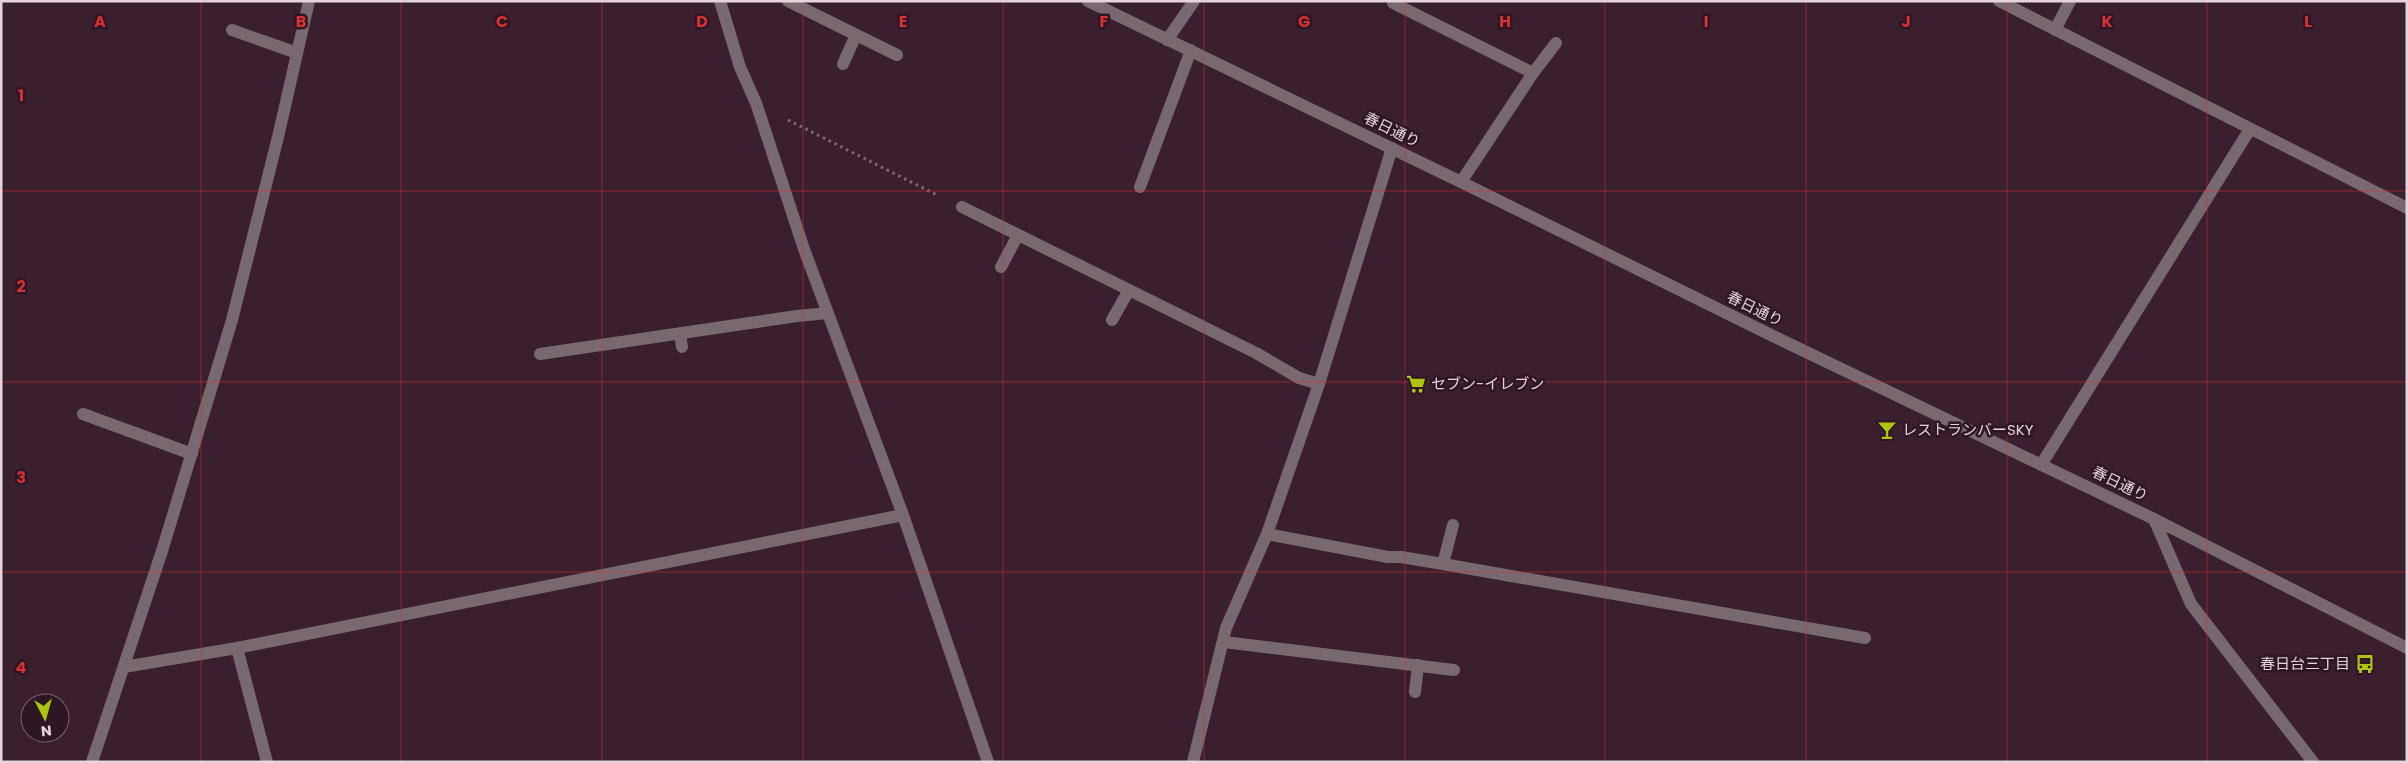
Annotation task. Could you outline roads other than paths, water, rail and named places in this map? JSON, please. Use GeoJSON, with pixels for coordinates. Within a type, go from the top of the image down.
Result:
{"type":"FeatureCollection","features":[{"type":"Feature","properties":{"kind":"street"},"geometry":{"type":"LineString","coordinates":[[92,762],[192,454],[232,320],[308,1]]}},
{"type":"Feature","properties":{"kind":"street"},"geometry":{"type":"LineString","coordinates":[[720,1],[740,67],[756,103],[804,249],[903,515],[988,762]]}},
{"type":"Feature","properties":{"kind":"street"},"geometry":{"type":"LineString","coordinates":[[788,1],[897,55]]}},
{"type":"Feature","properties":{"kind":"street","name":"春日通り"},"geometry":{"type":"LineString","coordinates":[[1088,1],[1392,148],[1777,338],[2154,519],[2407,648]]}},
{"type":"Feature","properties":{"kind":"street"},"geometry":{"type":"LineString","coordinates":[[1167,40],[1194,1]]}},
{"type":"Feature","properties":{"kind":"street"},"geometry":{"type":"LineString","coordinates":[[1999,1],[2407,208]]}},
{"type":"Feature","properties":{"kind":"street"},"geometry":{"type":"LineString","coordinates":[[2055,30],[2070,1]]}},
{"type":"Feature","properties":{"kind":"street"},"geometry":{"type":"LineString","coordinates":[[1392,2],[1533,73]]}},
{"type":"Feature","properties":{"kind":"street"},"geometry":{"type":"LineString","coordinates":[[232,30],[297,53]]}},
{"type":"Feature","properties":{"kind":"street"},"geometry":{"type":"LineString","coordinates":[[843,64],[856,35]]}},
{"type":"Feature","properties":{"kind":"street"},"geometry":{"type":"LineString","coordinates":[[1461,182],[1533,73],[1556,43]]}},
{"type":"Feature","properties":{"kind":"street"},"geometry":{"type":"LineString","coordinates":[[1140,187],[1191,50]]}},
{"type":"Feature","properties":{"kind":"street"},"geometry":{"type":"LineString","coordinates":[[2041,465],[2250,129]]}},
{"type":"Feature","properties":{"kind":"street"},"geometry":{"type":"LineString","coordinates":[[1193,762],[1226,628],[1267,534],[1319,384],[1392,148]]}},
{"type":"Feature","properties":{"kind":"street"},"geometry":{"type":"LineString","coordinates":[[962,207],[1256,353],[1299,378],[1319,384]]}},
{"type":"Feature","properties":{"kind":"street"},"geometry":{"type":"LineString","coordinates":[[1001,267],[1018,235]]}},
{"type":"Feature","properties":{"kind":"street"},"geometry":{"type":"LineString","coordinates":[[1112,320],[1129,290]]}},
{"type":"Feature","properties":{"kind":"street"},"geometry":{"type":"LineString","coordinates":[[540,354],[828,313]]}},
{"type":"Feature","properties":{"kind":"street"},"geometry":{"type":"LineString","coordinates":[[680,333],[682,347]]}},
{"type":"Feature","properties":{"kind":"street"},"geometry":{"type":"LineString","coordinates":[[83,414],[192,454]]}},
{"type":"Feature","properties":{"kind":"street"},"geometry":{"type":"LineString","coordinates":[[124,667],[237,648],[903,515]]}},
{"type":"Feature","properties":{"kind":"street"},"geometry":{"type":"LineString","coordinates":[[2154,519],[2191,604],[2313,762]]}},
{"type":"Feature","properties":{"kind":"street"},"geometry":{"type":"LineString","coordinates":[[1443,564],[1453,525]]}},
{"type":"Feature","properties":{"kind":"street"},"geometry":{"type":"LineString","coordinates":[[1267,534],[1388,557],[1402,557],[1865,638]]}},
{"type":"Feature","properties":{"kind":"street"},"geometry":{"type":"LineString","coordinates":[[1224,642],[1454,670]]}},
{"type":"Feature","properties":{"kind":"street"},"geometry":{"type":"LineString","coordinates":[[237,648],[267,762]]}},
{"type":"Feature","properties":{"kind":"street"},"geometry":{"type":"LineString","coordinates":[[1415,692],[1418,665]]}},
{"type":"Feature","properties":{"kind":"place","name":"セブン-イレブン"},"geometry":{"type":"Point","coordinates":[1416,384]}},
{"type":"Feature","properties":{"kind":"place","name":"レストランバーSKY"},"geometry":{"type":"Point","coordinates":[1887,430]}},
{"type":"Feature","properties":{"kind":"place","name":"春日台三丁目"},"geometry":{"type":"Point","coordinates":[2365,664]}}]}
